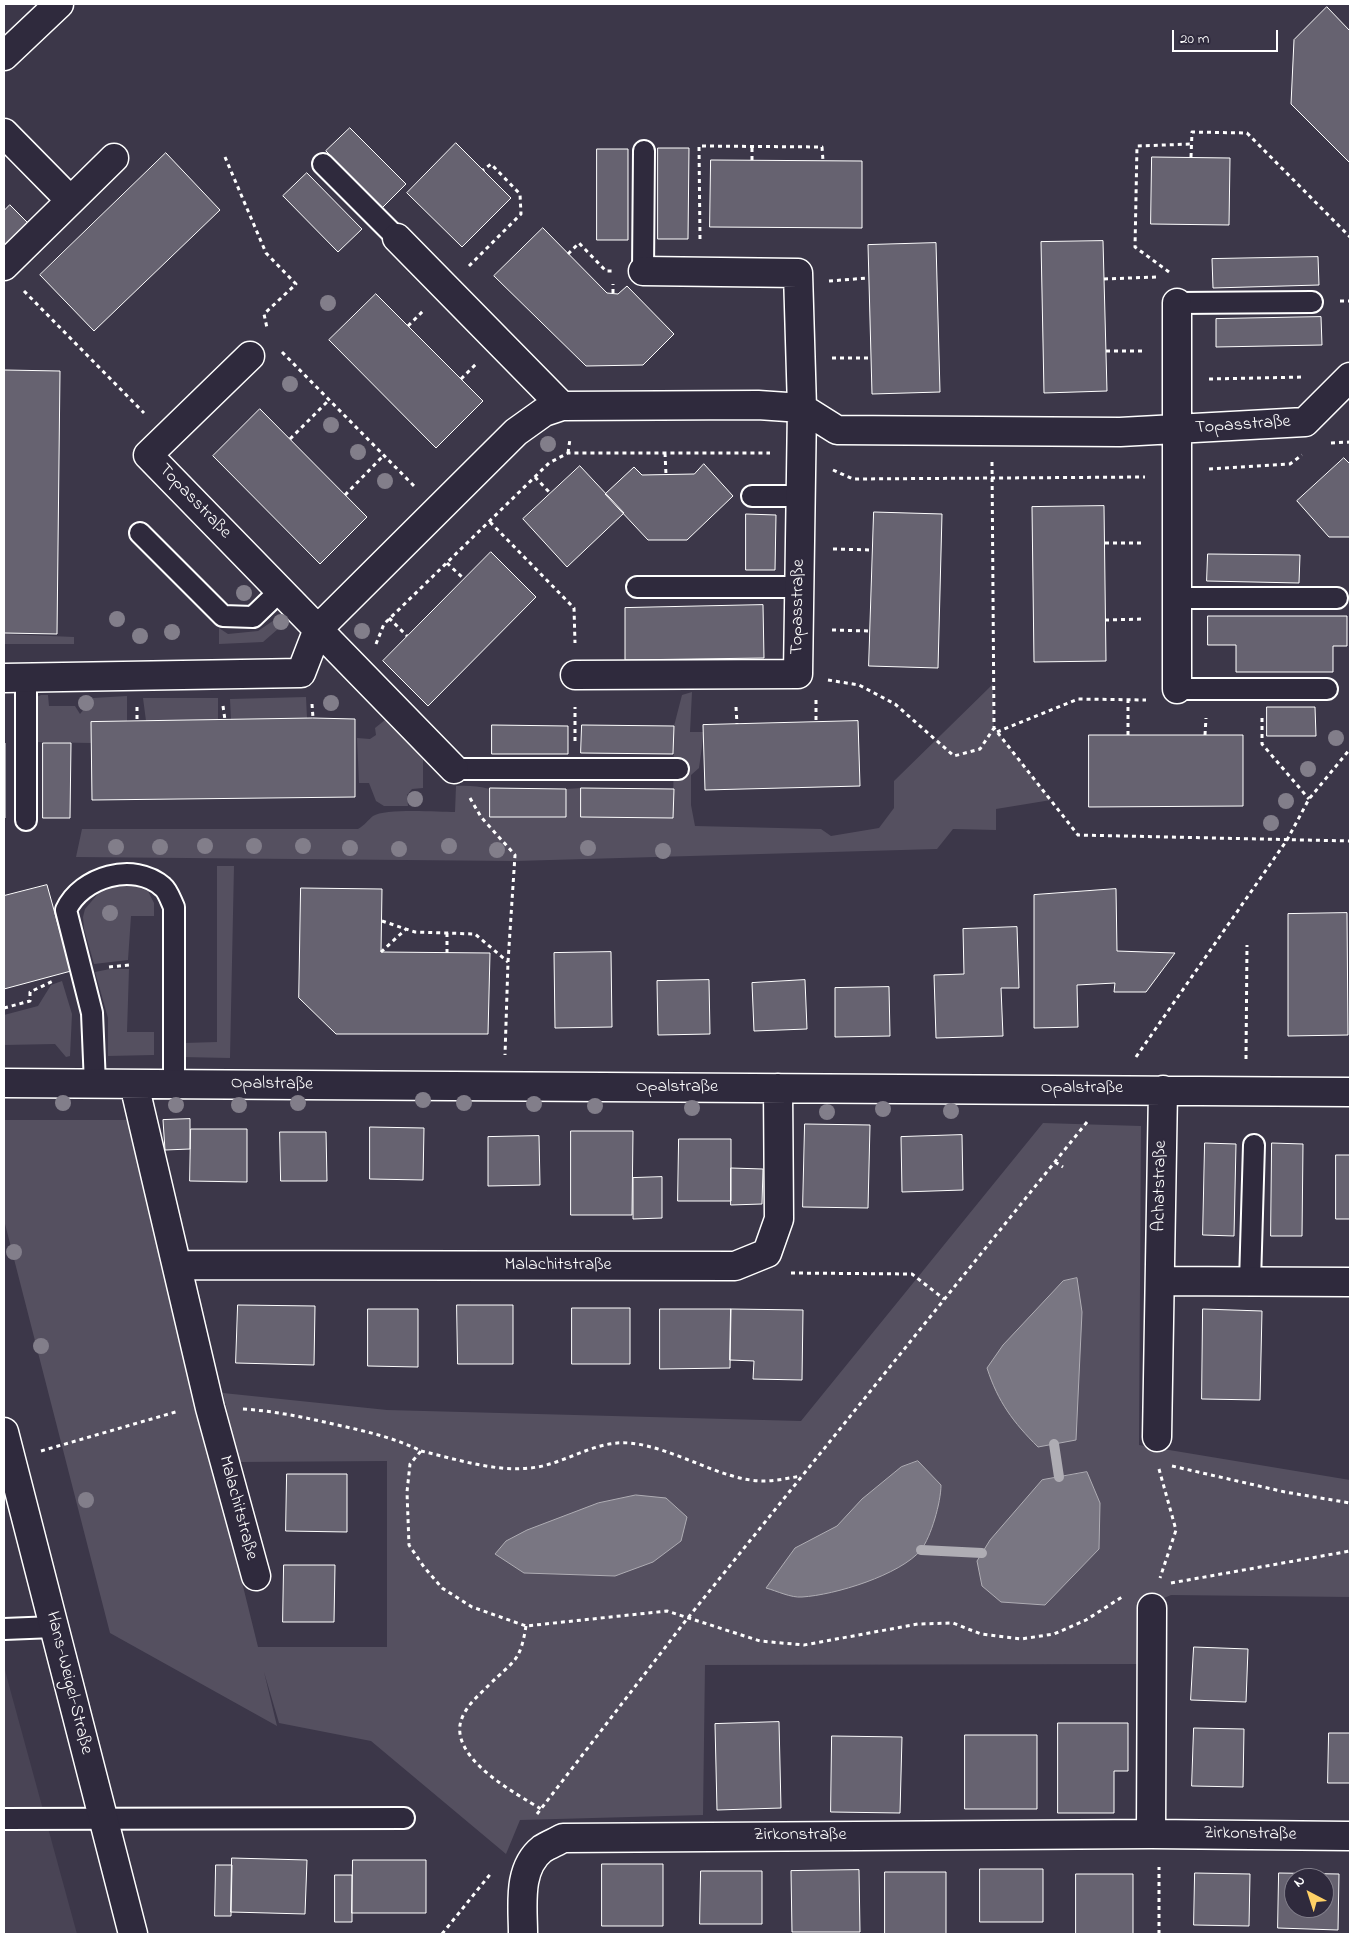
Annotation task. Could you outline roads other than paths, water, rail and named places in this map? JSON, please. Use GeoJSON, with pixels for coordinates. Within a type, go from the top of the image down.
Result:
{"type":"FeatureCollection","features":[{"type":"Feature","properties":{"kind":"street"},"geometry":{"type":"LineString","coordinates":[[4,56],[59,4]]}},
{"type":"Feature","properties":{"kind":"street"},"geometry":{"type":"LineString","coordinates":[[4,133],[70,200]]}},
{"type":"Feature","properties":{"kind":"street"},"geometry":{"type":"LineString","coordinates":[[4,266],[114,158]]}},
{"type":"Feature","properties":{"kind":"street"},"geometry":{"type":"LineString","coordinates":[[397,238],[562,406]]}},
{"type":"Feature","properties":{"kind":"street","name":"Topasstraße"},"geometry":{"type":"LineString","coordinates":[[575,675],[798,674],[802,408],[798,273],[643,271]]}},
{"type":"Feature","properties":{"kind":"street","name":"Topasstraße"},"geometry":{"type":"LineString","coordinates":[[1177,304],[1177,689]]}},
{"type":"Feature","properties":{"kind":"street","name":"Topasstraße"},"geometry":{"type":"LineString","coordinates":[[250,356],[148,455],[454,769]]}},
{"type":"Feature","properties":{"kind":"street","name":"Topasstraße"},"geometry":{"type":"LineString","coordinates":[[15,678],[301,673],[318,628],[522,427],[544,412],[562,406],[758,405],[802,408],[837,430],[991,432],[1178,430],[1305,422],[1350,377]]}},
{"type":"Feature","properties":{"kind":"street","name":"Opalstraße"},"geometry":{"type":"LineString","coordinates":[[4,1083],[504,1088],[1114,1089],[1350,1092]]}},
{"type":"Feature","properties":{"kind":"street","name":"Malachitstraße"},"geometry":{"type":"LineString","coordinates":[[134,1084],[178,1265],[210,1408],[256,1576]]}},
{"type":"Feature","properties":{"kind":"street","name":"Malachitstraße"},"geometry":{"type":"LineString","coordinates":[[178,1265],[735,1266],[767,1253],[779,1219],[778,1088]]}},
{"type":"Feature","properties":{"kind":"street","name":"Achatstraße"},"geometry":{"type":"LineString","coordinates":[[1157,1450],[1163,1090]]}},
{"type":"Feature","properties":{"kind":"street"},"geometry":{"type":"LineString","coordinates":[[1160,1282],[1350,1282]]}},
{"type":"Feature","properties":{"kind":"street","name":"Hans-Weigel-Straße"},"geometry":{"type":"LineString","coordinates":[[4,1432],[133,1934]]}},
{"type":"Feature","properties":{"kind":"street"},"geometry":{"type":"LineString","coordinates":[[1155,1596],[1155,1834]]}},
{"type":"Feature","properties":{"kind":"street","name":"Zirkonstraße"},"geometry":{"type":"LineString","coordinates":[[523,1934],[523,1887],[529,1864],[542,1849],[563,1838],[1155,1834],[1350,1836]]}},
{"type":"Feature","properties":{"kind":"lane"},"geometry":{"type":"LineString","coordinates":[[643,271],[644,151]]}},
{"type":"Feature","properties":{"kind":"lane"},"geometry":{"type":"LineString","coordinates":[[323,164],[397,238]]}},
{"type":"Feature","properties":{"kind":"lane"},"geometry":{"type":"LineString","coordinates":[[1177,304],[1312,302]]}},
{"type":"Feature","properties":{"kind":"lane"},"geometry":{"type":"LineString","coordinates":[[752,496],[801,496]]}},
{"type":"Feature","properties":{"kind":"lane"},"geometry":{"type":"LineString","coordinates":[[140,533],[222,616],[253,617],[280,591]]}},
{"type":"Feature","properties":{"kind":"lane"},"geometry":{"type":"LineString","coordinates":[[637,587],[799,587]]}},
{"type":"Feature","properties":{"kind":"lane"},"geometry":{"type":"LineString","coordinates":[[1177,609],[1338,598]]}},
{"type":"Feature","properties":{"kind":"lane"},"geometry":{"type":"LineString","coordinates":[[15,678],[26,820]]}},
{"type":"Feature","properties":{"kind":"lane"},"geometry":{"type":"LineString","coordinates":[[1177,689],[1327,689]]}},
{"type":"Feature","properties":{"kind":"lane"},"geometry":{"type":"LineString","coordinates":[[454,769],[678,769]]}},
{"type":"Feature","properties":{"kind":"lane"},"geometry":{"type":"LineString","coordinates":[[95,1084],[92,1013],[66,910],[72,898],[88,884],[120,874],[149,877],[164,888],[174,907],[174,1084]]}},
{"type":"Feature","properties":{"kind":"lane"},"geometry":{"type":"LineString","coordinates":[[1250,1282],[1254,1145]]}},
{"type":"Feature","properties":{"kind":"lane"},"geometry":{"type":"LineString","coordinates":[[4,1629],[54,1627]]}},
{"type":"Feature","properties":{"kind":"lane"},"geometry":{"type":"LineString","coordinates":[[4,1819],[404,1818]]}},
{"type":"Feature","properties":{"kind":"waterway"},"geometry":{"type":"LineString","coordinates":[[1054,1444],[1059,1477]]}},
{"type":"Feature","properties":{"kind":"waterway"},"geometry":{"type":"LineString","coordinates":[[921,1550],[982,1553]]}}]}
